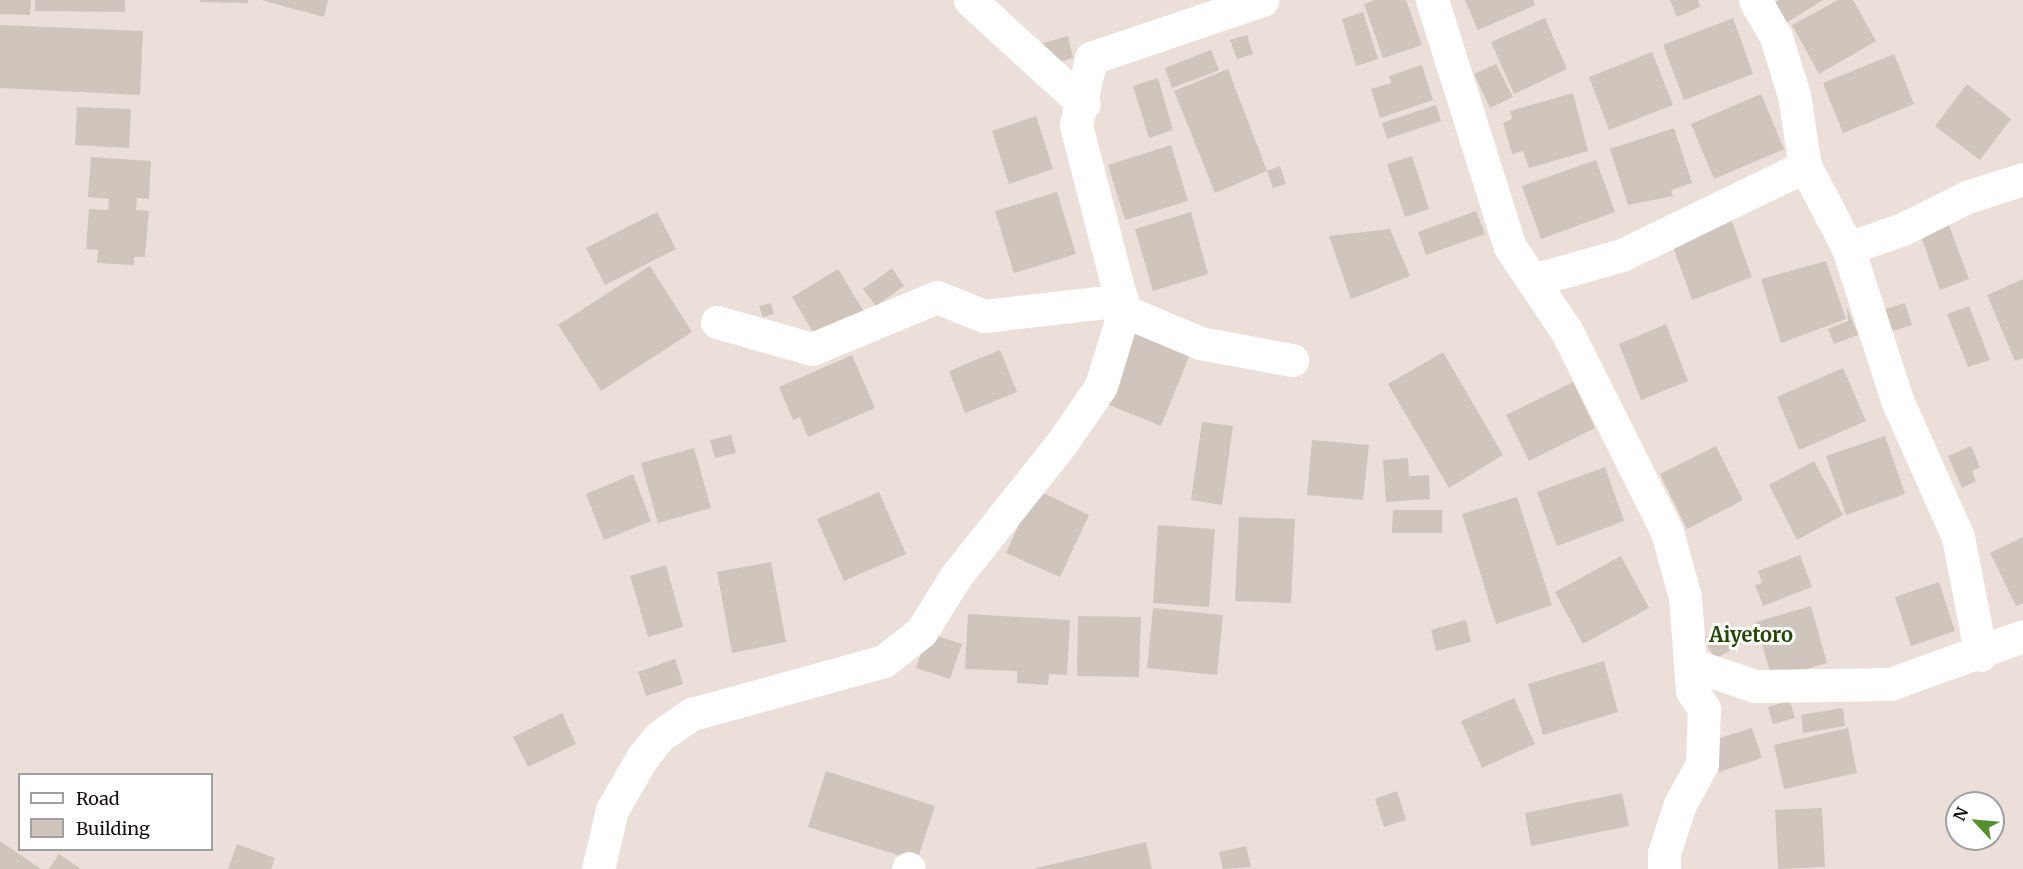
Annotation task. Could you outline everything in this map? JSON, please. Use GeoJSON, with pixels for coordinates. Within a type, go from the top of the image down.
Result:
{"type":"FeatureCollection","features":[{"type":"Feature","properties":{"kind":"street"},"geometry":{"type":"LineString","coordinates":[[970,0],[1084,104]]}},
{"type":"Feature","properties":{"kind":"street"},"geometry":{"type":"LineString","coordinates":[[598,869],[612,810],[642,758],[660,736],[692,714],[884,661],[921,632],[956,576],[1061,444],[1101,386],[1123,306],[1076,126],[1084,104],[1091,58],[1262,0]]}},
{"type":"Feature","properties":{"kind":"street"},"geometry":{"type":"LineString","coordinates":[[1432,0],[1510,247],[1566,330],[1667,532],[1685,597],[1693,665],[1692,690],[1704,709],[1702,764],[1680,804],[1664,853],[1664,869]]}},
{"type":"Feature","properties":{"kind":"street"},"geometry":{"type":"LineString","coordinates":[[1755,0],[1776,37],[1794,95],[1805,166],[1848,248],[1898,399],[1958,537],[1982,655]]}},
{"type":"Feature","properties":{"kind":"street"},"geometry":{"type":"LineString","coordinates":[[1533,280],[1622,255],[1805,166]]}},
{"type":"Feature","properties":{"kind":"street"},"geometry":{"type":"LineString","coordinates":[[1848,248],[1903,229],[1967,196],[2023,179]]}},
{"type":"Feature","properties":{"kind":"street"},"geometry":{"type":"LineString","coordinates":[[717,322],[812,349],[937,297],[984,316],[1123,306],[1200,343],[1292,360]]}},
{"type":"Feature","properties":{"kind":"street"},"geometry":{"type":"LineString","coordinates":[[1693,665],[1755,686],[1880,685],[1982,655],[2023,636]]}},
{"type":"Feature","properties":{"kind":"building"},"geometry":{"type":"Polygon","coordinates":[[[0,0],[31,0],[30,15],[0,14],[0,0]]]}},
{"type":"Feature","properties":{"kind":"building"},"geometry":{"type":"Polygon","coordinates":[[[35,0],[125,0],[125,12],[35,11],[35,0]]]}},
{"type":"Feature","properties":{"kind":"building"},"geometry":{"type":"Polygon","coordinates":[[[200,0],[248,0],[248,3],[200,2],[200,0]]]}},
{"type":"Feature","properties":{"kind":"building"},"geometry":{"type":"Polygon","coordinates":[[[261,0],[328,0],[324,17],[261,0]]]}},
{"type":"Feature","properties":{"kind":"building"},"geometry":{"type":"Polygon","coordinates":[[[1375,0],[1406,0],[1422,45],[1383,58],[1364,4],[1375,0]]]}},
{"type":"Feature","properties":{"kind":"building"},"geometry":{"type":"Polygon","coordinates":[[[1465,0],[1533,0],[1535,5],[1478,30],[1465,0]]]}},
{"type":"Feature","properties":{"kind":"building"},"geometry":{"type":"Polygon","coordinates":[[[1670,0],[1698,0],[1700,7],[1677,17],[1670,0]]]}},
{"type":"Feature","properties":{"kind":"building"},"geometry":{"type":"Polygon","coordinates":[[[1779,0],[1823,0],[1786,23],[1774,3],[1779,0]]]}},
{"type":"Feature","properties":{"kind":"building"},"geometry":{"type":"Polygon","coordinates":[[[1838,0],[1853,0],[1876,41],[1819,74],[1792,25],[1838,0]]]}},
{"type":"Feature","properties":{"kind":"building"},"geometry":{"type":"Polygon","coordinates":[[[1363,12],[1378,59],[1356,66],[1342,19],[1363,12]]]}},
{"type":"Feature","properties":{"kind":"building"},"geometry":{"type":"Polygon","coordinates":[[[1545,18],[1567,69],[1514,94],[1491,42],[1545,18]]]}},
{"type":"Feature","properties":{"kind":"building"},"geometry":{"type":"Polygon","coordinates":[[[1733,18],[1753,74],[1684,100],[1663,45],[1733,18]]]}},
{"type":"Feature","properties":{"kind":"building"},"geometry":{"type":"Polygon","coordinates":[[[0,25],[143,31],[140,95],[0,88],[0,25]]]}},
{"type":"Feature","properties":{"kind":"building"},"geometry":{"type":"Polygon","coordinates":[[[1247,35],[1253,54],[1237,59],[1230,40],[1247,35]]]}},
{"type":"Feature","properties":{"kind":"building"},"geometry":{"type":"Polygon","coordinates":[[[1068,36],[1073,58],[1035,69],[1029,47],[1068,36]]]}},
{"type":"Feature","properties":{"kind":"building"},"geometry":{"type":"Polygon","coordinates":[[[1211,50],[1219,70],[1172,88],[1165,68],[1211,50]]]}},
{"type":"Feature","properties":{"kind":"building"},"geometry":{"type":"Polygon","coordinates":[[[1652,52],[1673,105],[1609,130],[1589,77],[1652,52]]]}},
{"type":"Feature","properties":{"kind":"building"},"geometry":{"type":"Polygon","coordinates":[[[1894,54],[1914,104],[1843,133],[1823,83],[1894,54]]]}},
{"type":"Feature","properties":{"kind":"building"},"geometry":{"type":"Polygon","coordinates":[[[1496,64],[1513,97],[1490,108],[1474,74],[1496,64]]]}},
{"type":"Feature","properties":{"kind":"building"},"geometry":{"type":"Polygon","coordinates":[[[1422,65],[1433,100],[1380,118],[1371,89],[1391,83],[1389,76],[1422,65]]]}},
{"type":"Feature","properties":{"kind":"building"},"geometry":{"type":"Polygon","coordinates":[[[1228,69],[1267,171],[1215,193],[1174,91],[1228,69]]]}},
{"type":"Feature","properties":{"kind":"building"},"geometry":{"type":"Polygon","coordinates":[[[1158,78],[1173,130],[1149,138],[1133,86],[1158,78]]]}},
{"type":"Feature","properties":{"kind":"building"},"geometry":{"type":"Polygon","coordinates":[[[1967,84],[2011,119],[1980,160],[1935,126],[1967,84]]]}},
{"type":"Feature","properties":{"kind":"building"},"geometry":{"type":"Polygon","coordinates":[[[1573,93],[1588,151],[1529,168],[1523,151],[1512,154],[1503,123],[1512,119],[1510,111],[1573,93]]]}},
{"type":"Feature","properties":{"kind":"building"},"geometry":{"type":"Polygon","coordinates":[[[1761,94],[1784,149],[1714,179],[1691,124],[1761,94]]]}},
{"type":"Feature","properties":{"kind":"building"},"geometry":{"type":"Polygon","coordinates":[[[1436,105],[1441,121],[1387,139],[1382,123],[1436,105]]]}},
{"type":"Feature","properties":{"kind":"building"},"geometry":{"type":"Polygon","coordinates":[[[77,107],[131,109],[129,148],[75,145],[77,107]]]}},
{"type":"Feature","properties":{"kind":"building"},"geometry":{"type":"Polygon","coordinates":[[[1036,116],[1053,169],[1009,184],[992,131],[1036,116]]]}},
{"type":"Feature","properties":{"kind":"building"},"geometry":{"type":"Polygon","coordinates":[[[1674,128],[1692,183],[1671,190],[1673,196],[1628,205],[1610,149],[1674,128]]]}},
{"type":"Feature","properties":{"kind":"building"},"geometry":{"type":"Polygon","coordinates":[[[1171,145],[1188,201],[1125,220],[1108,165],[1171,145]]]}},
{"type":"Feature","properties":{"kind":"building"},"geometry":{"type":"Polygon","coordinates":[[[1412,156],[1429,209],[1405,217],[1387,164],[1412,156]]]}},
{"type":"Feature","properties":{"kind":"building"},"geometry":{"type":"Polygon","coordinates":[[[91,157],[151,161],[149,199],[137,198],[136,210],[149,211],[145,257],[134,257],[134,265],[97,263],[98,250],[86,249],[89,209],[108,210],[109,199],[88,197],[91,157]]]}},
{"type":"Feature","properties":{"kind":"building"},"geometry":{"type":"Polygon","coordinates":[[[1596,160],[1615,212],[1541,239],[1522,186],[1596,160]]]}},
{"type":"Feature","properties":{"kind":"building"},"geometry":{"type":"Polygon","coordinates":[[[1280,166],[1286,184],[1273,188],[1267,171],[1280,166]]]}},
{"type":"Feature","properties":{"kind":"building"},"geometry":{"type":"Polygon","coordinates":[[[1057,192],[1076,254],[1014,273],[995,211],[1057,192]]]}},
{"type":"Feature","properties":{"kind":"building"},"geometry":{"type":"Polygon","coordinates":[[[1476,211],[1485,234],[1426,255],[1418,232],[1476,211]]]}},
{"type":"Feature","properties":{"kind":"building"},"geometry":{"type":"Polygon","coordinates":[[[657,212],[676,249],[605,285],[586,248],[657,212]]]}},
{"type":"Feature","properties":{"kind":"building"},"geometry":{"type":"Polygon","coordinates":[[[1191,212],[1208,274],[1153,291],[1135,229],[1191,212]]]}},
{"type":"Feature","properties":{"kind":"building"},"geometry":{"type":"Polygon","coordinates":[[[1731,219],[1752,277],[1692,300],[1671,241],[1731,219]]]}},
{"type":"Feature","properties":{"kind":"building"},"geometry":{"type":"Polygon","coordinates":[[[1947,220],[1969,279],[1940,290],[1919,231],[1947,220]]]}},
{"type":"Feature","properties":{"kind":"building"},"geometry":{"type":"Polygon","coordinates":[[[1390,229],[1410,276],[1351,299],[1329,236],[1390,229]]]}},
{"type":"Feature","properties":{"kind":"building"},"geometry":{"type":"Polygon","coordinates":[[[1826,261],[1846,319],[1781,343],[1761,279],[1826,261]]]}},
{"type":"Feature","properties":{"kind":"building"},"geometry":{"type":"Polygon","coordinates":[[[650,266],[692,332],[601,391],[558,325],[650,266]]]}},
{"type":"Feature","properties":{"kind":"building"},"geometry":{"type":"Polygon","coordinates":[[[892,268],[904,286],[876,306],[863,289],[892,268]]]}},
{"type":"Feature","properties":{"kind":"building"},"geometry":{"type":"Polygon","coordinates":[[[838,269],[866,315],[820,344],[792,297],[838,269]]]}},
{"type":"Feature","properties":{"kind":"building"},"geometry":{"type":"Polygon","coordinates":[[[2023,279],[2023,358],[2015,361],[1987,295],[2023,279]]]}},
{"type":"Feature","properties":{"kind":"building"},"geometry":{"type":"Polygon","coordinates":[[[771,303],[774,314],[763,317],[759,306],[771,303]]]}},
{"type":"Feature","properties":{"kind":"building"},"geometry":{"type":"Polygon","coordinates":[[[1905,303],[1912,325],[1890,332],[1883,310],[1905,303]]]}},
{"type":"Feature","properties":{"kind":"building"},"geometry":{"type":"Polygon","coordinates":[[[1969,306],[1990,360],[1968,367],[1947,314],[1969,306]]]}},
{"type":"Feature","properties":{"kind":"building"},"geometry":{"type":"Polygon","coordinates":[[[1847,307],[1858,335],[1834,344],[1828,329],[1848,321],[1847,307]]]}},
{"type":"Feature","properties":{"kind":"building"},"geometry":{"type":"Polygon","coordinates":[[[1666,324],[1688,381],[1641,400],[1619,344],[1666,324]]]}},
{"type":"Feature","properties":{"kind":"building"},"geometry":{"type":"Polygon","coordinates":[[[1131,331],[1190,354],[1161,426],[1102,402],[1131,331]]]}},
{"type":"Feature","properties":{"kind":"building"},"geometry":{"type":"Polygon","coordinates":[[[1000,350],[1017,392],[965,413],[949,371],[1000,350]]]}},
{"type":"Feature","properties":{"kind":"building"},"geometry":{"type":"Polygon","coordinates":[[[1443,352],[1503,455],[1449,488],[1388,384],[1443,352]]]}},
{"type":"Feature","properties":{"kind":"building"},"geometry":{"type":"Polygon","coordinates":[[[852,355],[875,408],[808,437],[800,417],[793,420],[779,387],[852,355]]]}},
{"type":"Feature","properties":{"kind":"building"},"geometry":{"type":"Polygon","coordinates":[[[1843,368],[1866,421],[1799,450],[1777,397],[1843,368]]]}},
{"type":"Feature","properties":{"kind":"building"},"geometry":{"type":"Polygon","coordinates":[[[1573,382],[1595,428],[1529,461],[1506,415],[1573,382]]]}},
{"type":"Feature","properties":{"kind":"building"},"geometry":{"type":"Polygon","coordinates":[[[1202,422],[1233,426],[1222,505],[1191,500],[1202,422]]]}},
{"type":"Feature","properties":{"kind":"building"},"geometry":{"type":"Polygon","coordinates":[[[731,435],[736,453],[715,458],[710,440],[731,435]]]}},
{"type":"Feature","properties":{"kind":"building"},"geometry":{"type":"Polygon","coordinates":[[[1885,436],[1905,494],[1846,515],[1826,456],[1885,436]]]}},
{"type":"Feature","properties":{"kind":"building"},"geometry":{"type":"Polygon","coordinates":[[[1312,440],[1369,445],[1363,500],[1307,495],[1312,440]]]}},
{"type":"Feature","properties":{"kind":"building"},"geometry":{"type":"Polygon","coordinates":[[[1716,446],[1743,500],[1687,529],[1660,474],[1716,446]]]}},
{"type":"Feature","properties":{"kind":"building"},"geometry":{"type":"Polygon","coordinates":[[[1971,446],[1980,467],[1972,471],[1976,481],[1962,488],[1948,456],[1971,446]]]}},
{"type":"Feature","properties":{"kind":"building"},"geometry":{"type":"Polygon","coordinates":[[[694,448],[711,508],[658,523],[641,463],[694,448]]]}},
{"type":"Feature","properties":{"kind":"building"},"geometry":{"type":"Polygon","coordinates":[[[1408,458],[1409,476],[1429,475],[1430,499],[1386,502],[1383,460],[1408,458]]]}},
{"type":"Feature","properties":{"kind":"building"},"geometry":{"type":"Polygon","coordinates":[[[1814,461],[1843,515],[1797,540],[1769,485],[1814,461]]]}},
{"type":"Feature","properties":{"kind":"building"},"geometry":{"type":"Polygon","coordinates":[[[1605,467],[1624,521],[1557,546],[1537,492],[1605,467]]]}},
{"type":"Feature","properties":{"kind":"building"},"geometry":{"type":"Polygon","coordinates":[[[633,474],[651,521],[604,540],[586,494],[633,474]]]}},
{"type":"Feature","properties":{"kind":"building"},"geometry":{"type":"Polygon","coordinates":[[[1035,489],[1089,515],[1060,577],[1006,553],[1035,489]]]}},
{"type":"Feature","properties":{"kind":"building"},"geometry":{"type":"Polygon","coordinates":[[[879,492],[906,554],[844,581],[817,519],[879,492]]]}},
{"type":"Feature","properties":{"kind":"building"},"geometry":{"type":"Polygon","coordinates":[[[1517,497],[1552,605],[1496,624],[1462,514],[1517,497]]]}},
{"type":"Feature","properties":{"kind":"building"},"geometry":{"type":"Polygon","coordinates":[[[1393,510],[1442,510],[1442,533],[1392,533],[1393,510]]]}},
{"type":"Feature","properties":{"kind":"building"},"geometry":{"type":"Polygon","coordinates":[[[1239,517],[1295,519],[1291,603],[1235,601],[1239,517]]]}},
{"type":"Feature","properties":{"kind":"building"},"geometry":{"type":"Polygon","coordinates":[[[1158,525],[1215,529],[1209,607],[1153,603],[1158,525]]]}},
{"type":"Feature","properties":{"kind":"building"},"geometry":{"type":"Polygon","coordinates":[[[2023,537],[2023,603],[2016,606],[1990,553],[2023,537]]]}},
{"type":"Feature","properties":{"kind":"building"},"geometry":{"type":"Polygon","coordinates":[[[1800,555],[1812,587],[1763,606],[1755,585],[1762,583],[1758,571],[1800,555]]]}},
{"type":"Feature","properties":{"kind":"building"},"geometry":{"type":"Polygon","coordinates":[[[1621,556],[1649,608],[1583,644],[1555,592],[1621,556]]]}},
{"type":"Feature","properties":{"kind":"building"},"geometry":{"type":"Polygon","coordinates":[[[771,562],[786,642],[732,653],[717,572],[771,562]]]}},
{"type":"Feature","properties":{"kind":"building"},"geometry":{"type":"Polygon","coordinates":[[[666,565],[683,627],[648,637],[630,576],[666,565]]]}},
{"type":"Feature","properties":{"kind":"building"},"geometry":{"type":"Polygon","coordinates":[[[1939,582],[1955,631],[1911,646],[1895,597],[1939,582]]]}},
{"type":"Feature","properties":{"kind":"building"},"geometry":{"type":"Polygon","coordinates":[[[1811,606],[1827,663],[1772,679],[1756,622],[1811,606]]]}},
{"type":"Feature","properties":{"kind":"building"},"geometry":{"type":"Polygon","coordinates":[[[1153,608],[1223,615],[1217,675],[1147,668],[1153,608]]]}},
{"type":"Feature","properties":{"kind":"building"},"geometry":{"type":"Polygon","coordinates":[[[968,614],[1070,620],[1067,675],[1049,674],[1048,685],[1017,683],[1017,671],[965,669],[968,614]]]}},
{"type":"Feature","properties":{"kind":"building"},"geometry":{"type":"Polygon","coordinates":[[[1078,616],[1141,617],[1139,677],[1077,676],[1078,616]]]}},
{"type":"Feature","properties":{"kind":"building"},"geometry":{"type":"Polygon","coordinates":[[[1466,620],[1471,642],[1436,651],[1431,630],[1466,620]]]}},
{"type":"Feature","properties":{"kind":"building"},"geometry":{"type":"Polygon","coordinates":[[[1731,622],[1742,644],[1715,659],[1703,638],[1731,622]]]}},
{"type":"Feature","properties":{"kind":"building"},"geometry":{"type":"Polygon","coordinates":[[[928,633],[962,644],[950,679],[916,668],[928,633]]]}},
{"type":"Feature","properties":{"kind":"building"},"geometry":{"type":"Polygon","coordinates":[[[675,659],[683,684],[646,696],[638,672],[675,659]]]}},
{"type":"Feature","properties":{"kind":"building"},"geometry":{"type":"Polygon","coordinates":[[[1604,661],[1618,712],[1543,735],[1528,684],[1604,661]]]}},
{"type":"Feature","properties":{"kind":"building"},"geometry":{"type":"Polygon","coordinates":[[[1514,698],[1535,744],[1482,768],[1461,721],[1514,698]]]}},
{"type":"Feature","properties":{"kind":"building"},"geometry":{"type":"Polygon","coordinates":[[[1790,701],[1795,718],[1773,724],[1768,707],[1790,701]]]}},
{"type":"Feature","properties":{"kind":"building"},"geometry":{"type":"Polygon","coordinates":[[[1843,708],[1845,726],[1803,733],[1801,715],[1843,708]]]}},
{"type":"Feature","properties":{"kind":"building"},"geometry":{"type":"Polygon","coordinates":[[[562,713],[576,744],[528,767],[513,737],[562,713]]]}},
{"type":"Feature","properties":{"kind":"building"},"geometry":{"type":"Polygon","coordinates":[[[1752,728],[1762,758],[1719,772],[1710,741],[1752,728]]]}},
{"type":"Feature","properties":{"kind":"building"},"geometry":{"type":"Polygon","coordinates":[[[1848,728],[1857,773],[1784,789],[1774,745],[1848,728]]]}},
{"type":"Feature","properties":{"kind":"building"},"geometry":{"type":"Polygon","coordinates":[[[826,771],[935,806],[917,861],[808,827],[826,771]]]}},
{"type":"Feature","properties":{"kind":"building"},"geometry":{"type":"Polygon","coordinates":[[[1397,791],[1406,820],[1384,827],[1375,799],[1397,791]]]}},
{"type":"Feature","properties":{"kind":"building"},"geometry":{"type":"Polygon","coordinates":[[[1622,793],[1629,826],[1531,846],[1525,813],[1622,793]]]}},
{"type":"Feature","properties":{"kind":"building"},"geometry":{"type":"Polygon","coordinates":[[[1822,808],[1825,867],[1778,869],[1775,810],[1822,808]]]}},
{"type":"Feature","properties":{"kind":"building"},"geometry":{"type":"Polygon","coordinates":[[[0,841],[41,869],[0,869],[0,841]]]}},
{"type":"Feature","properties":{"kind":"building"},"geometry":{"type":"Polygon","coordinates":[[[1146,842],[1152,869],[1036,869],[1036,868],[1146,842]]]}},
{"type":"Feature","properties":{"kind":"building"},"geometry":{"type":"Polygon","coordinates":[[[237,844],[275,858],[271,869],[228,869],[237,844]]]}},
{"type":"Feature","properties":{"kind":"building"},"geometry":{"type":"Polygon","coordinates":[[[1246,846],[1251,867],[1223,869],[1219,852],[1246,846]]]}},
{"type":"Feature","properties":{"kind":"building"},"geometry":{"type":"Polygon","coordinates":[[[59,854],[81,869],[49,869],[59,854]]]}},
{"type":"Feature","properties":{"kind":"district","name":"Aiyetoro"},"geometry":{"type":"Point","coordinates":[1751,634]}}]}
